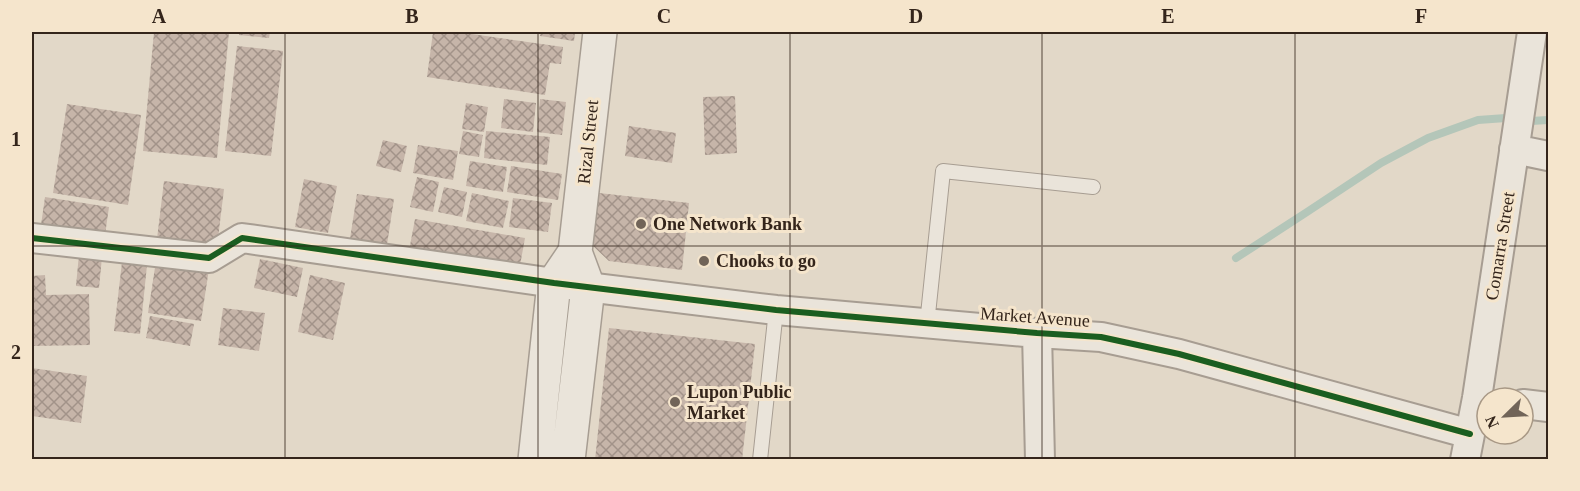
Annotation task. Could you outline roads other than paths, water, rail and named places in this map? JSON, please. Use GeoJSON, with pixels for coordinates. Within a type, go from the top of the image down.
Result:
{"type":"FeatureCollection","features":[{"type":"Feature","properties":{"kind":"street","name":"Rizal Street"},"geometry":{"type":"LineString","coordinates":[[568,459],[588,287],[575,252],[600,32]]}},
{"type":"Feature","properties":{"kind":"street","name":"Comarra Street"},"geometry":{"type":"LineString","coordinates":[[1484,386],[1514,149],[1532,32]]}},
{"type":"Feature","properties":{"kind":"street"},"geometry":{"type":"LineString","coordinates":[[1514,149],[1548,156]]}},
{"type":"Feature","properties":{"kind":"street","name":"Market Avenue"},"geometry":{"type":"LineString","coordinates":[[32,238],[209,258],[242,238],[554,283],[776,310],[1101,337],[1179,354],[1468,447]]}},
{"type":"Feature","properties":{"kind":"street","name":"Rizal Street"},"geometry":{"type":"LineString","coordinates":[[535,459],[554,283],[575,252]]}},
{"type":"Feature","properties":{"kind":"street"},"geometry":{"type":"LineString","coordinates":[[1037,333],[1040,459]]}},
{"type":"Feature","properties":{"kind":"street","name":"Comarra Street"},"geometry":{"type":"LineString","coordinates":[[1468,447],[1475,423]]}},
{"type":"Feature","properties":{"kind":"lane"},"geometry":{"type":"LineString","coordinates":[[927,324],[943,171],[1093,188]]}},
{"type":"Feature","properties":{"kind":"lane"},"geometry":{"type":"LineString","coordinates":[[760,459],[776,310]]}},
{"type":"Feature","properties":{"kind":"waterway"},"geometry":{"type":"LineString","coordinates":[[1236,258],[1381,163],[1428,138],[1478,120],[1506,118]]}},
{"type":"Feature","properties":{"kind":"waterway"},"geometry":{"type":"LineString","coordinates":[[1531,121],[1548,120]]}},
{"type":"Feature","properties":{"kind":"place","name":"One Network Bank"},"geometry":{"type":"Point","coordinates":[641,224]}},
{"type":"Feature","properties":{"kind":"place","name":"Chooks to go"},"geometry":{"type":"Point","coordinates":[704,261]}},
{"type":"Feature","properties":{"kind":"place","name":"Lupon Public Market"},"geometry":{"type":"Point","coordinates":[675,402]}}]}
